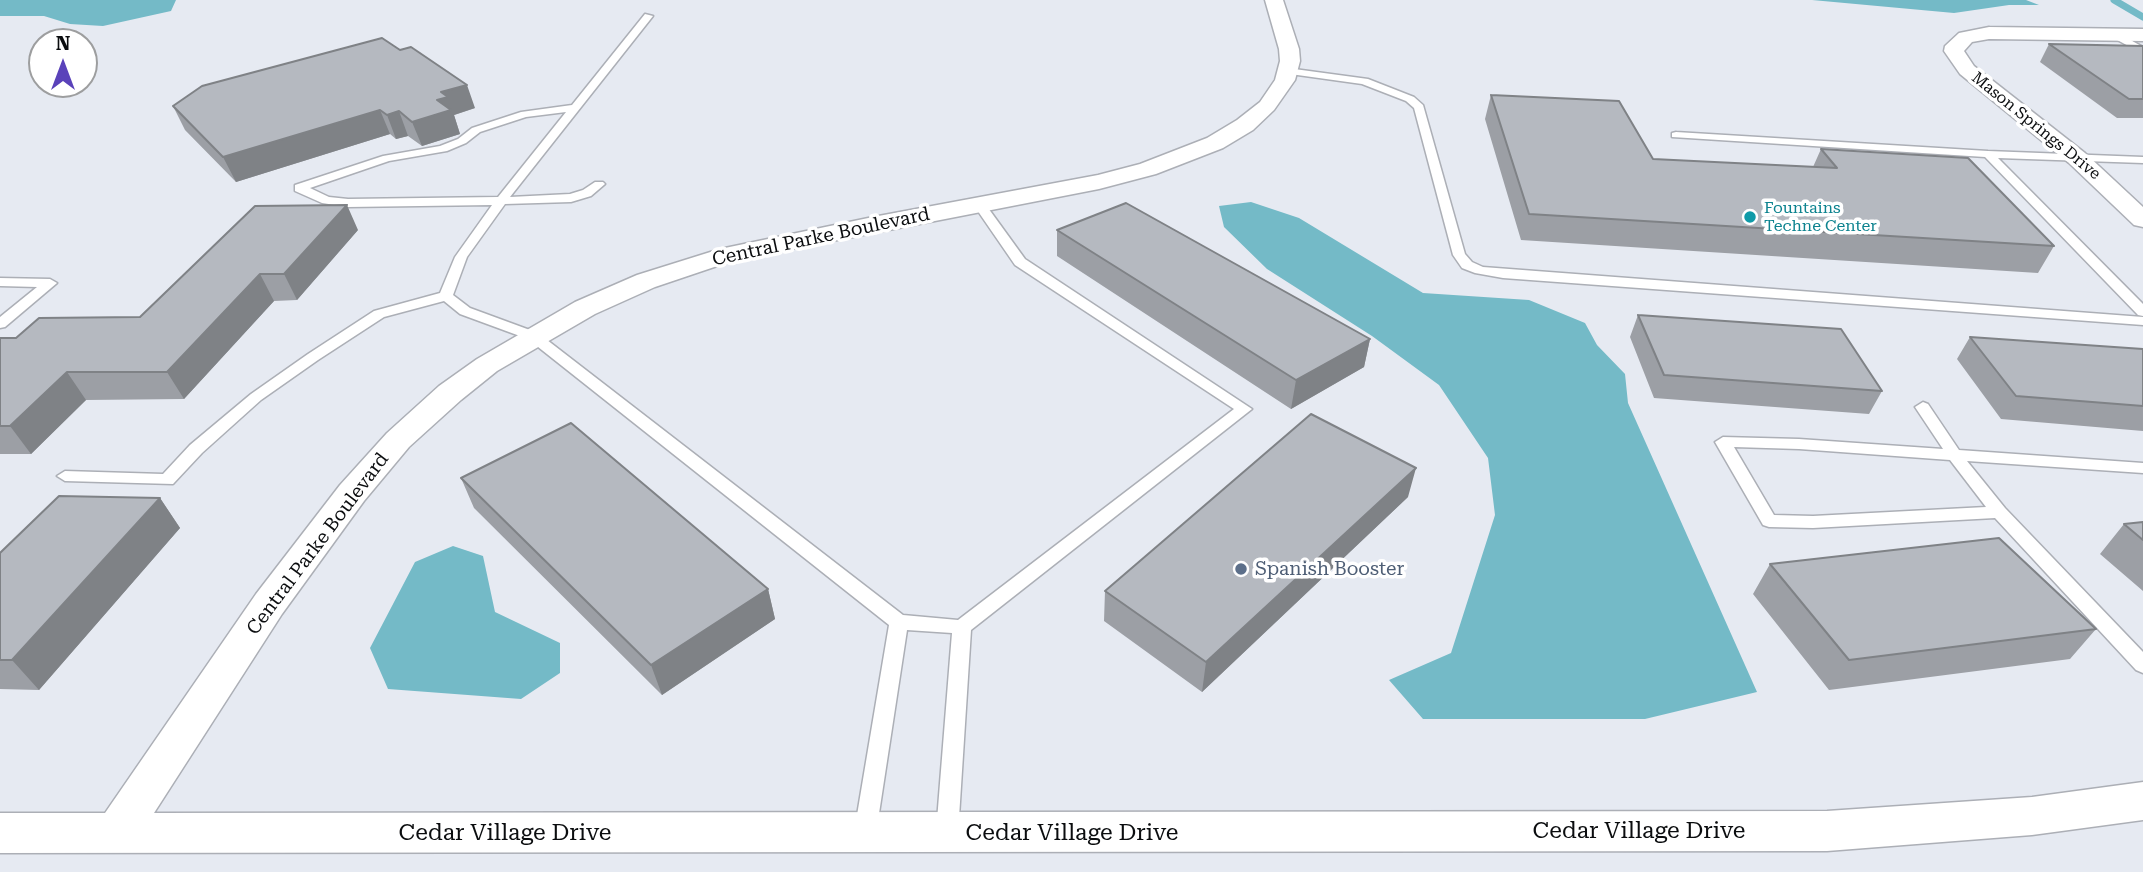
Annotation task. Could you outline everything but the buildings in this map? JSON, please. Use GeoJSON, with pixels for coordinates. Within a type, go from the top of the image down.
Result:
{"type":"FeatureCollection","features":[{"type":"Feature","properties":{"kind":"street"},"geometry":{"type":"LineString","coordinates":[[1275,0],[1289,49],[1286,76]]}},
{"type":"Feature","properties":{"kind":"street","name":"Mason Springs Drive"},"geometry":{"type":"LineString","coordinates":[[2142,218],[2077,158],[1967,70],[1956,57],[1955,46],[1966,37],[1989,33],[2143,35]]}},
{"type":"Feature","properties":{"kind":"street","name":"Central Parke Boulevard"},"geometry":{"type":"LineString","coordinates":[[116,834],[268,604],[352,493],[398,440],[450,393],[487,365],[585,308],[646,281],[729,254],[1099,182],[1191,154],[1245,125],[1267,106],[1286,76]]}},
{"type":"Feature","properties":{"kind":"street","name":"Cedar Village Drive"},"geometry":{"type":"LineString","coordinates":[[0,833],[1827,831],[2032,816],[2143,801]]}},
{"type":"Feature","properties":{"kind":"lane"},"geometry":{"type":"LineString","coordinates":[[446,296],[461,257],[501,201],[648,16]]}},
{"type":"Feature","properties":{"kind":"lane"},"geometry":{"type":"LineString","coordinates":[[2113,34],[2143,51]]}},
{"type":"Feature","properties":{"kind":"lane"},"geometry":{"type":"LineString","coordinates":[[1286,76],[1392,91],[1410,99],[1419,107],[1459,255],[1467,265],[1480,270],[1503,274],[2143,321]]}},
{"type":"Feature","properties":{"kind":"lane"},"geometry":{"type":"LineString","coordinates":[[575,108],[525,114],[475,130],[462,141],[443,149],[387,158],[299,188],[326,200],[348,203],[501,201],[571,198],[587,193],[599,184]]}},
{"type":"Feature","properties":{"kind":"lane"},"geometry":{"type":"LineString","coordinates":[[1676,135],[1988,154],[2143,160]]}},
{"type":"Feature","properties":{"kind":"lane"},"geometry":{"type":"LineString","coordinates":[[1988,154],[2143,312]]}},
{"type":"Feature","properties":{"kind":"lane"},"geometry":{"type":"LineString","coordinates":[[446,296],[465,311],[533,336],[899,622],[962,627],[1244,409],[1020,262],[979,204]]}},
{"type":"Feature","properties":{"kind":"lane"},"geometry":{"type":"LineString","coordinates":[[0,282],[50,283],[0,324]]}},
{"type":"Feature","properties":{"kind":"lane"},"geometry":{"type":"LineString","coordinates":[[65,476],[167,480],[196,449],[256,397],[313,357],[379,314],[446,296]]}},
{"type":"Feature","properties":{"kind":"lane"},"geometry":{"type":"LineString","coordinates":[[1923,407],[1954,454],[1999,512],[2143,666]]}},
{"type":"Feature","properties":{"kind":"lane"},"geometry":{"type":"LineString","coordinates":[[1999,512],[1813,522],[1769,521],[1723,442],[1799,443],[2143,468]]}},
{"type":"Feature","properties":{"kind":"lane"},"geometry":{"type":"LineString","coordinates":[[865,833],[899,622]]}},
{"type":"Feature","properties":{"kind":"lane"},"geometry":{"type":"LineString","coordinates":[[947,833],[962,627]]}},
{"type":"Feature","properties":{"kind":"water"},"geometry":{"type":"Polygon","coordinates":[[[0,0],[176,0],[171,11],[103,26],[70,24],[44,16],[0,16],[0,0]]]}},
{"type":"Feature","properties":{"kind":"water"},"geometry":{"type":"Polygon","coordinates":[[[1812,0],[2026,0],[2039,5],[2009,5],[1954,13],[1812,0]]]}},
{"type":"Feature","properties":{"kind":"water"},"geometry":{"type":"Polygon","coordinates":[[[1251,202],[1299,218],[1423,293],[1529,300],[1585,323],[1597,345],[1625,374],[1628,403],[1757,692],[1645,719],[1423,719],[1389,680],[1451,653],[1495,515],[1488,458],[1439,385],[1372,336],[1267,269],[1224,227],[1219,206],[1251,202]]]}},
{"type":"Feature","properties":{"kind":"water"},"geometry":{"type":"Polygon","coordinates":[[[453,546],[483,556],[495,612],[560,643],[560,673],[521,699],[388,689],[370,648],[415,562],[453,546]]]}},
{"type":"Feature","properties":{"kind":"waterway"},"geometry":{"type":"LineString","coordinates":[[2114,0],[2143,17]]}},
{"type":"Feature","properties":{"kind":"place","name":"Fountains Techne Center"},"geometry":{"type":"Point","coordinates":[1750,217]}},
{"type":"Feature","properties":{"kind":"place","name":"Spanish Booster"},"geometry":{"type":"Point","coordinates":[1241,569]}}]}
